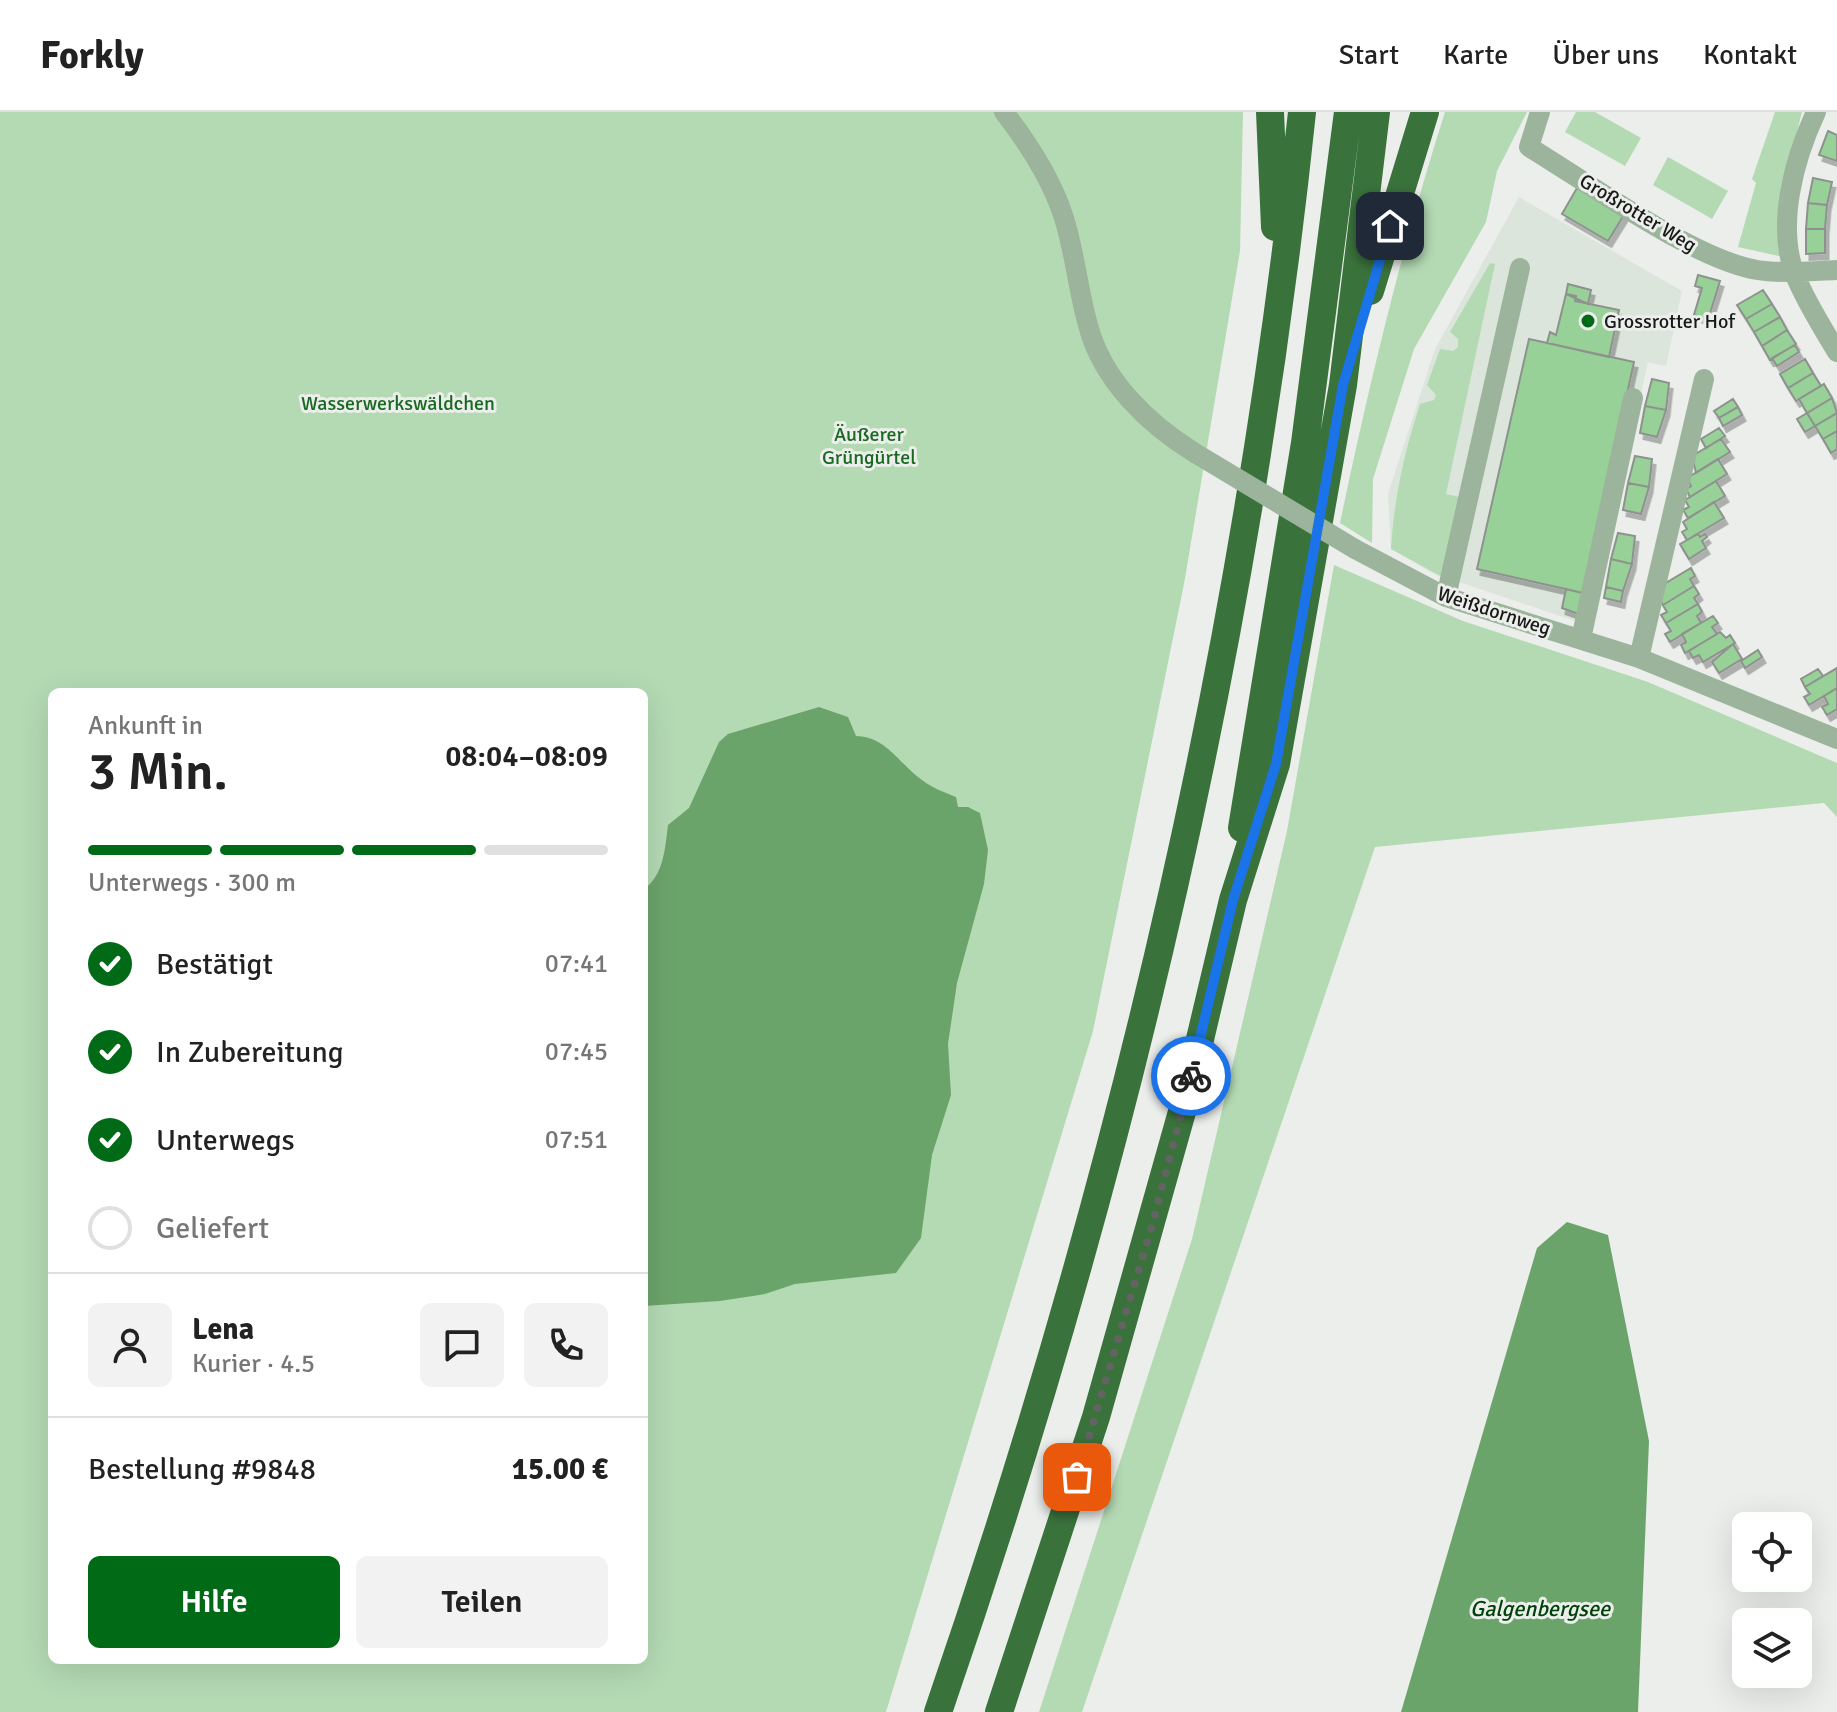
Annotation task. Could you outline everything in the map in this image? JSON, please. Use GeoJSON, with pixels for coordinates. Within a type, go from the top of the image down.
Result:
{"type":"FeatureCollection","features":[{"type":"Feature","properties":{"kind":"highway"},"geometry":{"type":"LineString","coordinates":[[1270,112],[1279,315]]}},
{"type":"Feature","properties":{"kind":"highway"},"geometry":{"type":"LineString","coordinates":[[938,1712],[1017,1477],[1063,1327],[1162,945],[1222,654],[1279,315],[1302,112]]}},
{"type":"Feature","properties":{"kind":"highway"},"geometry":{"type":"LineString","coordinates":[[1233,900],[1251,758],[1305,443],[1348,112]]}},
{"type":"Feature","properties":{"kind":"highway"},"geometry":{"type":"LineString","coordinates":[[999,1712],[1096,1417],[1153,1222],[1233,900],[1276,764],[1343,385],[1376,112]]}},
{"type":"Feature","properties":{"kind":"highway"},"geometry":{"type":"LineString","coordinates":[[1343,385],[1425,112]]}},
{"type":"Feature","properties":{"kind":"street","name":"Weißdornweg"},"geometry":{"type":"LineString","coordinates":[[1004,112],[1041,166],[1064,217],[1088,329],[1109,371],[1142,414],[1195,453],[1355,549],[1446,597],[1639,658],[1837,739]]}},
{"type":"Feature","properties":{"kind":"street","name":"Großrotter Weg"},"geometry":{"type":"LineString","coordinates":[[1540,112],[1529,147],[1703,252],[1755,269],[1794,272],[1837,270]]}},
{"type":"Feature","properties":{"kind":"street"},"geometry":{"type":"LineString","coordinates":[[1816,112],[1796,169],[1789,208],[1788,242],[1794,272],[1837,352]]}},
{"type":"Feature","properties":{"kind":"street"},"geometry":{"type":"LineString","coordinates":[[1446,597],[1520,268]]}},
{"type":"Feature","properties":{"kind":"street"},"geometry":{"type":"LineString","coordinates":[[1639,658],[1704,379]]}},
{"type":"Feature","properties":{"kind":"street"},"geometry":{"type":"LineString","coordinates":[[1581,639],[1633,398]]}},
{"type":"Feature","properties":{"kind":"shaded area"},"geometry":{"type":"Polygon","coordinates":[[[1519,197],[1682,291],[1666,366],[1648,362],[1590,626],[1432,573],[1391,549],[1388,494],[1435,349],[1519,197]]]}},
{"type":"Feature","properties":{"kind":"green space","name":"Äußerer Grüngürtel"},"geometry":{"type":"Polygon","coordinates":[[[0,112],[1243,112],[1240,251],[1184,584],[1093,1031],[886,1712],[0,1712],[0,112]]]}},
{"type":"Feature","properties":{"kind":"green space"},"geometry":{"type":"Polygon","coordinates":[[[1445,112],[1527,112],[1497,171],[1486,222],[1414,349],[1373,479],[1372,543],[1340,523],[1387,316],[1445,112]]]}},
{"type":"Feature","properties":{"kind":"green space"},"geometry":{"type":"Polygon","coordinates":[[[1576,112],[1595,112],[1641,138],[1625,166],[1565,132],[1576,112]]]}},
{"type":"Feature","properties":{"kind":"green space"},"geometry":{"type":"Polygon","coordinates":[[[1775,112],[1802,112],[1779,202],[1783,257],[1738,247],[1756,183],[1752,179],[1775,112]]]}},
{"type":"Feature","properties":{"kind":"green space"},"geometry":{"type":"Polygon","coordinates":[[[1668,157],[1728,191],[1712,219],[1653,185],[1668,157]]]}},
{"type":"Feature","properties":{"kind":"green space"},"geometry":{"type":"Polygon","coordinates":[[[1490,263],[1495,264],[1446,494],[1460,497],[1442,577],[1391,549],[1397,494],[1420,404],[1434,400],[1436,395],[1427,385],[1440,349],[1453,351],[1458,347],[1458,339],[1450,332],[1490,263]]]}},
{"type":"Feature","properties":{"kind":"green space"},"geometry":{"type":"Polygon","coordinates":[[[1334,565],[1463,621],[1648,682],[1837,763],[1837,817],[1824,803],[1375,847],[1082,1712],[1039,1712],[1192,1239],[1287,831],[1334,565]]]}},
{"type":"Feature","properties":{"kind":"water"},"geometry":{"type":"Polygon","coordinates":[[[819,707],[848,717],[856,736],[867,737],[884,746],[926,783],[956,797],[958,807],[968,807],[980,813],[988,850],[984,884],[957,983],[948,1044],[951,1095],[932,1155],[921,1238],[896,1273],[795,1284],[765,1294],[720,1301],[648,1306],[648,886],[660,869],[668,825],[689,808],[719,742],[728,734],[819,707]]]}},
{"type":"Feature","properties":{"kind":"water","name":"Galgenbergsee"},"geometry":{"type":"Polygon","coordinates":[[[1567,1222],[1608,1235],[1649,1441],[1638,1712],[1401,1712],[1537,1248],[1567,1222]]]}},
{"type":"Feature","properties":{"kind":"building"},"geometry":{"type":"Polygon","coordinates":[[[1828,131],[1837,135],[1837,161],[1819,155],[1828,131]]]}},
{"type":"Feature","properties":{"kind":"building"},"geometry":{"type":"Polygon","coordinates":[[[1813,178],[1832,182],[1827,205],[1808,203],[1813,178]]]}},
{"type":"Feature","properties":{"kind":"building"},"geometry":{"type":"Polygon","coordinates":[[[1577,188],[1624,215],[1608,241],[1562,214],[1577,188]]]}},
{"type":"Feature","properties":{"kind":"building"},"geometry":{"type":"Polygon","coordinates":[[[1808,203],[1827,205],[1825,229],[1806,229],[1808,203]]]}},
{"type":"Feature","properties":{"kind":"building"},"geometry":{"type":"Polygon","coordinates":[[[1806,229],[1825,229],[1825,253],[1806,254],[1806,229]]]}},
{"type":"Feature","properties":{"kind":"building"},"geometry":{"type":"Polygon","coordinates":[[[1698,275],[1720,281],[1708,320],[1694,315],[1702,288],[1695,286],[1698,275]]]}},
{"type":"Feature","properties":{"kind":"building"},"geometry":{"type":"Polygon","coordinates":[[[1568,284],[1591,290],[1588,304],[1566,294],[1568,284]]]}},
{"type":"Feature","properties":{"kind":"building"},"geometry":{"type":"Polygon","coordinates":[[[1763,290],[1772,304],[1746,319],[1737,305],[1763,290]]]}},
{"type":"Feature","properties":{"kind":"building","name":"Grossrotter Hof"},"geometry":{"type":"Polygon","coordinates":[[[1566,294],[1576,296],[1575,301],[1619,310],[1609,357],[1547,343],[1550,332],[1556,335],[1566,294]]]}},
{"type":"Feature","properties":{"kind":"building"},"geometry":{"type":"Polygon","coordinates":[[[1772,304],[1780,317],[1754,332],[1746,319],[1772,304]]]}},
{"type":"Feature","properties":{"kind":"building"},"geometry":{"type":"Polygon","coordinates":[[[1780,317],[1787,330],[1762,346],[1754,332],[1780,317]]]}},
{"type":"Feature","properties":{"kind":"building"},"geometry":{"type":"Polygon","coordinates":[[[1787,330],[1796,344],[1770,360],[1762,346],[1787,330]]]}},
{"type":"Feature","properties":{"kind":"building"},"geometry":{"type":"Polygon","coordinates":[[[1529,339],[1634,362],[1583,593],[1477,569],[1529,339]]]}},
{"type":"Feature","properties":{"kind":"building"},"geometry":{"type":"Polygon","coordinates":[[[1795,345],[1799,352],[1777,366],[1772,358],[1795,345]]]}},
{"type":"Feature","properties":{"kind":"building"},"geometry":{"type":"Polygon","coordinates":[[[1805,359],[1813,373],[1788,388],[1780,374],[1805,359]]]}},
{"type":"Feature","properties":{"kind":"building"},"geometry":{"type":"Polygon","coordinates":[[[1813,373],[1821,386],[1796,401],[1788,388],[1813,373]]]}},
{"type":"Feature","properties":{"kind":"building"},"geometry":{"type":"Polygon","coordinates":[[[1652,379],[1669,383],[1666,410],[1645,406],[1652,379]]]}},
{"type":"Feature","properties":{"kind":"building"},"geometry":{"type":"Polygon","coordinates":[[[1824,384],[1832,398],[1807,413],[1799,399],[1824,384]]]}},
{"type":"Feature","properties":{"kind":"building"},"geometry":{"type":"Polygon","coordinates":[[[1832,398],[1837,413],[1815,426],[1807,413],[1832,398]]]}},
{"type":"Feature","properties":{"kind":"building"},"geometry":{"type":"Polygon","coordinates":[[[1733,399],[1738,407],[1719,418],[1714,411],[1733,399]]]}},
{"type":"Feature","properties":{"kind":"building"},"geometry":{"type":"Polygon","coordinates":[[[1645,406],[1666,410],[1657,437],[1640,433],[1645,406]]]}},
{"type":"Feature","properties":{"kind":"building"},"geometry":{"type":"Polygon","coordinates":[[[1738,407],[1742,415],[1723,426],[1719,418],[1738,407]]]}},
{"type":"Feature","properties":{"kind":"building"},"geometry":{"type":"Polygon","coordinates":[[[1807,413],[1815,426],[1805,432],[1797,419],[1807,413]]]}},
{"type":"Feature","properties":{"kind":"building"},"geometry":{"type":"Polygon","coordinates":[[[1837,413],[1837,431],[1823,439],[1815,426],[1837,413]]]}},
{"type":"Feature","properties":{"kind":"building"},"geometry":{"type":"Polygon","coordinates":[[[1719,428],[1725,436],[1706,448],[1701,439],[1719,428]]]}},
{"type":"Feature","properties":{"kind":"building"},"geometry":{"type":"Polygon","coordinates":[[[1837,431],[1837,449],[1831,453],[1823,439],[1837,431]]]}},
{"type":"Feature","properties":{"kind":"building"},"geometry":{"type":"Polygon","coordinates":[[[1721,439],[1730,452],[1696,473],[1692,456],[1721,439]]]}},
{"type":"Feature","properties":{"kind":"building"},"geometry":{"type":"Polygon","coordinates":[[[1635,456],[1652,459],[1649,487],[1628,483],[1635,456]]]}},
{"type":"Feature","properties":{"kind":"building"},"geometry":{"type":"Polygon","coordinates":[[[1718,459],[1727,474],[1690,497],[1686,489],[1691,486],[1687,478],[1718,459]]]}},
{"type":"Feature","properties":{"kind":"building"},"geometry":{"type":"Polygon","coordinates":[[[1716,481],[1725,496],[1688,518],[1683,510],[1689,507],[1685,500],[1716,481]]]}},
{"type":"Feature","properties":{"kind":"building"},"geometry":{"type":"Polygon","coordinates":[[[1628,483],[1649,487],[1641,514],[1623,510],[1628,483]]]}},
{"type":"Feature","properties":{"kind":"building"},"geometry":{"type":"Polygon","coordinates":[[[1714,502],[1724,518],[1687,540],[1682,532],[1687,529],[1683,522],[1714,502]]]}},
{"type":"Feature","properties":{"kind":"building"},"geometry":{"type":"Polygon","coordinates":[[[1618,533],[1635,536],[1632,564],[1611,559],[1618,533]]]}},
{"type":"Feature","properties":{"kind":"building"},"geometry":{"type":"Polygon","coordinates":[[[1698,534],[1707,537],[1702,541],[1706,548],[1689,559],[1680,544],[1698,534]]]}},
{"type":"Feature","properties":{"kind":"building"},"geometry":{"type":"Polygon","coordinates":[[[1611,559],[1632,564],[1623,591],[1606,587],[1611,559]]]}},
{"type":"Feature","properties":{"kind":"building"},"geometry":{"type":"Polygon","coordinates":[[[1691,568],[1695,576],[1690,579],[1694,586],[1663,605],[1658,597],[1659,587],[1691,568]]]}},
{"type":"Feature","properties":{"kind":"building"},"geometry":{"type":"Polygon","coordinates":[[[1694,586],[1699,594],[1694,598],[1698,604],[1666,623],[1661,615],[1667,612],[1663,605],[1694,586]]]}},
{"type":"Feature","properties":{"kind":"building"},"geometry":{"type":"Polygon","coordinates":[[[1606,587],[1623,591],[1621,602],[1604,598],[1606,587]]]}},
{"type":"Feature","properties":{"kind":"building"},"geometry":{"type":"Polygon","coordinates":[[[1566,589],[1586,594],[1581,615],[1562,608],[1566,589]]]}},
{"type":"Feature","properties":{"kind":"building"},"geometry":{"type":"Polygon","coordinates":[[[1698,604],[1702,612],[1697,616],[1701,623],[1670,642],[1665,634],[1671,631],[1666,623],[1698,604]]]}},
{"type":"Feature","properties":{"kind":"building"},"geometry":{"type":"Polygon","coordinates":[[[1713,616],[1718,623],[1712,627],[1717,634],[1685,653],[1681,645],[1686,642],[1682,634],[1713,616]]]}},
{"type":"Feature","properties":{"kind":"building"},"geometry":{"type":"Polygon","coordinates":[[[1720,632],[1726,638],[1730,635],[1735,643],[1703,662],[1699,655],[1693,658],[1689,651],[1720,632]]]}},
{"type":"Feature","properties":{"kind":"building"},"geometry":{"type":"Polygon","coordinates":[[[1733,644],[1742,659],[1719,673],[1712,662],[1733,644]]]}},
{"type":"Feature","properties":{"kind":"building"},"geometry":{"type":"Polygon","coordinates":[[[1758,650],[1762,657],[1745,668],[1741,661],[1758,650]]]}},
{"type":"Feature","properties":{"kind":"building"},"geometry":{"type":"Polygon","coordinates":[[[1837,668],[1837,688],[1809,705],[1804,697],[1810,694],[1805,687],[1837,668]]]}},
{"type":"Feature","properties":{"kind":"building"},"geometry":{"type":"Polygon","coordinates":[[[1818,669],[1823,676],[1805,687],[1801,679],[1818,669]]]}},
{"type":"Feature","properties":{"kind":"building"},"geometry":{"type":"Polygon","coordinates":[[[1837,688],[1837,709],[1827,715],[1822,707],[1828,704],[1824,696],[1837,688]]]}},
{"type":"Feature","properties":{"kind":"way so far"},"geometry":{"type":"LineString","coordinates":[[1077,1477],[1153,1222],[1191,1076]]}},
{"type":"Feature","properties":{"kind":"place","name":"Grossrotter Hof"},"geometry":{"type":"Point","coordinates":[1588,321]}},
{"type":"Feature","properties":{"kind":"route"},"geometry":{"type":"LineString","coordinates":[[1191,1076],[1233,900],[1276,764],[1343,385],[1390,226]]}},
{"type":"Feature","properties":{"kind":"park label","name":"Wasserwerkswäldchen"},"geometry":{"type":"Point","coordinates":[398,403]}}]}
